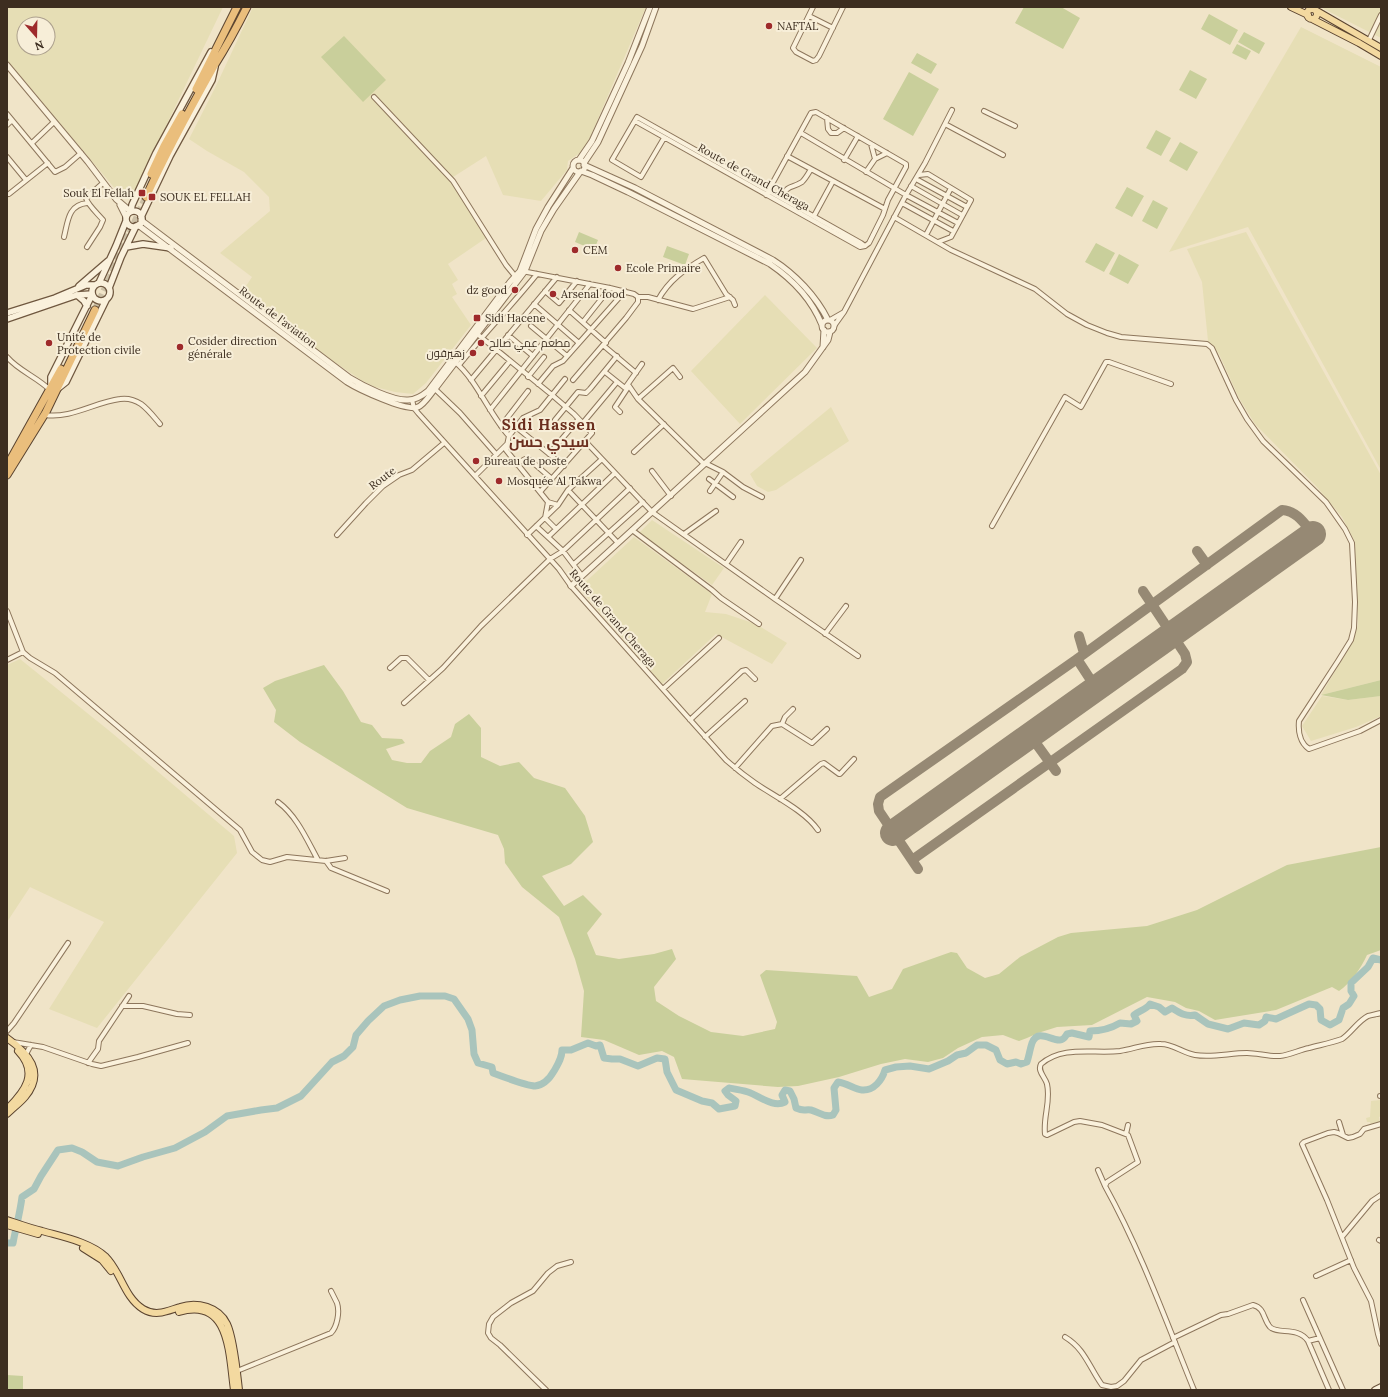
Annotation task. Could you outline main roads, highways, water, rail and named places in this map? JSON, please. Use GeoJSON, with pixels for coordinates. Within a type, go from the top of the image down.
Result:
{"type":"FeatureCollection","features":[{"type":"Feature","properties":{"kind":"highway"},"geometry":{"type":"LineString","coordinates":[[237,7],[204,75],[164,146],[144,196],[215,65],[225,50],[247,7]]}},
{"type":"Feature","properties":{"kind":"highway"},"geometry":{"type":"LineString","coordinates":[[7,466],[52,390],[91,308]]}},
{"type":"Feature","properties":{"kind":"highway"},"geometry":{"type":"LineString","coordinates":[[7,475],[45,415],[52,390]]}},
{"type":"Feature","properties":{"kind":"main road"},"geometry":{"type":"LineString","coordinates":[[1291,7],[1381,56]]}},
{"type":"Feature","properties":{"kind":"main road"},"geometry":{"type":"LineString","coordinates":[[1310,17],[1317,16],[1313,8]]}},
{"type":"Feature","properties":{"kind":"main road"},"geometry":{"type":"LineString","coordinates":[[1313,8],[1381,48]]}},
{"type":"Feature","properties":{"kind":"main road"},"geometry":{"type":"LineString","coordinates":[[91,308],[92,290],[97,284],[111,258],[132,205],[156,153],[220,34],[230,22]]}},
{"type":"Feature","properties":{"kind":"main road"},"geometry":{"type":"LineString","coordinates":[[52,390],[66,382],[109,296],[109,288],[126,247],[170,156],[212,80],[215,65]]}},
{"type":"Feature","properties":{"kind":"main road"},"geometry":{"type":"LineString","coordinates":[[130,211],[138,212],[139,222]]}},
{"type":"Feature","properties":{"kind":"main road"},"geometry":{"type":"LineString","coordinates":[[126,219],[131,226],[139,222]]}},
{"type":"Feature","properties":{"kind":"main road"},"geometry":{"type":"LineString","coordinates":[[126,247],[143,244],[170,248]]}},
{"type":"Feature","properties":{"kind":"main road"},"geometry":{"type":"LineString","coordinates":[[76,292],[111,258]]}},
{"type":"Feature","properties":{"kind":"main road"},"geometry":{"type":"LineString","coordinates":[[7,319],[76,292],[89,285],[106,284],[109,288]]}},
{"type":"Feature","properties":{"kind":"main road"},"geometry":{"type":"LineString","coordinates":[[76,292],[91,308]]}},
{"type":"Feature","properties":{"kind":"main road"},"geometry":{"type":"LineString","coordinates":[[7,313],[76,292],[92,295],[99,301],[106,300]]}},
{"type":"Feature","properties":{"kind":"main road"},"geometry":{"type":"LineString","coordinates":[[7,1114],[26,1096],[32,1084],[33,1070],[30,1059],[26,1054],[8,1041]]}},
{"type":"Feature","properties":{"kind":"main road"},"geometry":{"type":"LineString","coordinates":[[7,1109],[24,1089],[29,1075],[26,1062],[22,1055],[8,1041]]}},
{"type":"Feature","properties":{"kind":"main road"},"geometry":{"type":"LineString","coordinates":[[7,1220],[33,1231]]}},
{"type":"Feature","properties":{"kind":"main road"},"geometry":{"type":"LineString","coordinates":[[7,1225],[77,1242],[101,1254],[113,1267],[134,1301],[143,1311],[152,1316],[163,1317],[185,1310],[194,1309],[208,1312],[216,1317],[223,1327],[225,1334],[234,1390]]}},
{"type":"Feature","properties":{"kind":"main road"},"geometry":{"type":"LineString","coordinates":[[143,1311],[161,1313],[193,1304],[201,1305],[214,1311],[222,1317],[228,1326],[237,1371],[239,1390]]}},
{"type":"Feature","properties":{"kind":"main road"},"geometry":{"type":"LineString","coordinates":[[1375,1390],[1381,1387]]}},
{"type":"Feature","properties":{"kind":"waterway"},"geometry":{"type":"LineString","coordinates":[[7,1243],[13,1243],[22,1197],[34,1189],[58,1150],[72,1148],[82,1152],[97,1162],[118,1166],[175,1148],[205,1132],[227,1116],[277,1108],[301,1096],[332,1062],[344,1056],[353,1047],[356,1035],[368,1021],[384,1006],[400,1000],[420,996],[445,996],[454,999],[468,1019],[472,1030],[474,1054],[478,1063],[492,1067],[493,1073],[514,1081],[535,1086],[541,1084],[552,1074],[561,1056],[562,1050],[571,1050],[588,1043],[596,1046],[600,1045],[604,1058],[620,1059],[638,1066],[657,1058],[665,1059],[667,1072],[676,1090],[702,1101],[712,1103],[719,1109],[735,1106],[736,1101],[725,1091],[729,1088],[748,1092],[776,1104],[785,1102],[782,1095],[785,1090],[790,1091],[796,1108],[811,1110],[830,1116],[833,1115],[836,1110],[834,1088],[838,1082],[862,1090],[870,1089],[877,1084],[885,1070],[896,1067],[910,1066],[929,1069],[948,1061],[957,1055],[966,1053],[977,1045],[986,1045],[996,1050],[1000,1060],[1007,1064],[1016,1062],[1021,1064],[1027,1062],[1032,1043],[1038,1036],[1045,1036],[1060,1040],[1067,1034],[1072,1033],[1089,1037],[1090,1031],[1098,1031],[1113,1027],[1120,1023],[1131,1024],[1137,1021],[1134,1015],[1150,1004],[1159,1007],[1165,1012],[1172,1008],[1186,1015],[1195,1015],[1208,1024],[1228,1029],[1244,1023],[1259,1025],[1265,1021],[1266,1017],[1276,1019],[1309,1004],[1316,1005],[1320,1009],[1321,1020],[1330,1025],[1339,1020],[1343,1008],[1349,1004],[1354,996],[1351,991],[1351,983],[1368,967],[1373,958],[1381,960]]}},
{"type":"Feature","properties":{"kind":"tunnel"},"geometry":{"type":"LineString","coordinates":[[130,233],[146,197]]}},
{"type":"Feature","properties":{"kind":"tunnel"},"geometry":{"type":"LineString","coordinates":[[109,268],[129,225]]}},
{"type":"Feature","properties":{"kind":"tunnel"},"geometry":{"type":"LineString","coordinates":[[95,310],[116,265]]}},
{"type":"Feature","properties":{"kind":"place","name":"NAFTAL"},"geometry":{"type":"Point","coordinates":[769,26]}},
{"type":"Feature","properties":{"kind":"place","name":"Souk El Fellah"},"geometry":{"type":"Point","coordinates":[142,193]}},
{"type":"Feature","properties":{"kind":"place","name":"SOUK EL FELLAH"},"geometry":{"type":"Point","coordinates":[152,197]}},
{"type":"Feature","properties":{"kind":"place","name":"CEM"},"geometry":{"type":"Point","coordinates":[575,250]}},
{"type":"Feature","properties":{"kind":"place","name":"Ecole Primaire"},"geometry":{"type":"Point","coordinates":[618,268]}},
{"type":"Feature","properties":{"kind":"place","name":"dz good"},"geometry":{"type":"Point","coordinates":[515,290]}},
{"type":"Feature","properties":{"kind":"place","name":"Arsenal food"},"geometry":{"type":"Point","coordinates":[553,294]}},
{"type":"Feature","properties":{"kind":"place","name":"Sidi Hacene"},"geometry":{"type":"Point","coordinates":[477,318]}},
{"type":"Feature","properties":{"kind":"place","name":"Unité de Protection civile"},"geometry":{"type":"Point","coordinates":[49,343]}},
{"type":"Feature","properties":{"kind":"place","name":"مطعم عمي صالح"},"geometry":{"type":"Point","coordinates":[481,343]}},
{"type":"Feature","properties":{"kind":"place","name":"Cosider direction générale"},"geometry":{"type":"Point","coordinates":[180,347]}},
{"type":"Feature","properties":{"kind":"place","name":"زهيرفون"},"geometry":{"type":"Point","coordinates":[473,353]}},
{"type":"Feature","properties":{"kind":"place","name":"Bureau de poste"},"geometry":{"type":"Point","coordinates":[476,461]}},
{"type":"Feature","properties":{"kind":"place","name":"Mosquée Al Takwa"},"geometry":{"type":"Point","coordinates":[499,481]}},
{"type":"Feature","properties":{"kind":"district","name":"Sidi Hassen سيدي حسن"},"geometry":{"type":"Point","coordinates":[549,434]}}]}
